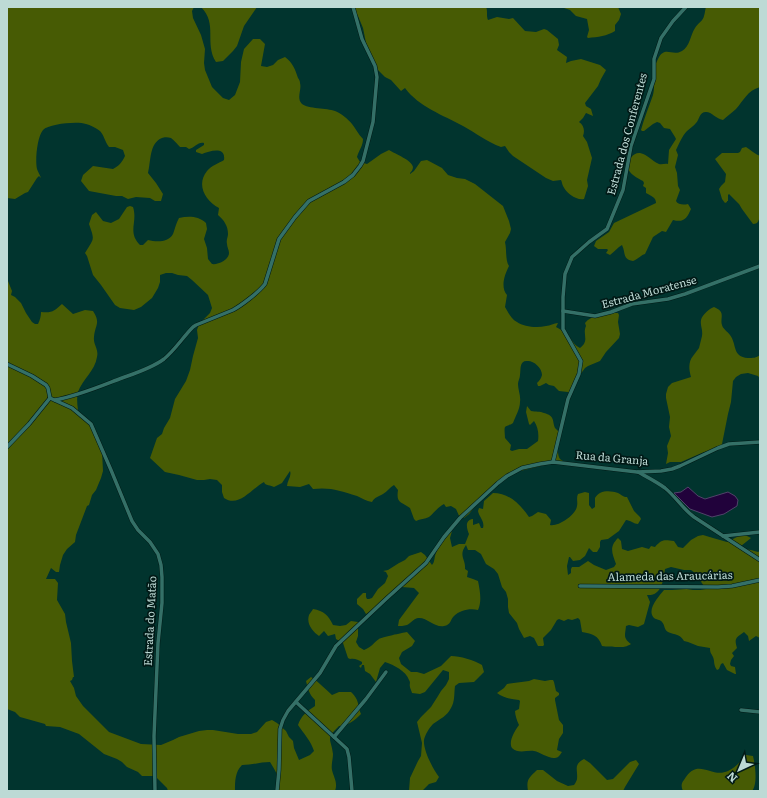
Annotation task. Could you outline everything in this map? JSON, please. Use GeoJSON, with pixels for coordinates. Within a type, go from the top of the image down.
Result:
{"type":"FeatureCollection","features":[{"type":"Feature","properties":{"kind":"street"},"geometry":{"type":"LineString","coordinates":[[55,400],[103,386],[149,368],[171,353],[193,327],[236,308],[265,284],[279,240],[294,217],[305,204],[313,198],[344,182],[353,175],[360,166],[363,161],[373,122],[377,77],[374,66],[362,39],[353,7]]}},
{"type":"Feature","properties":{"kind":"street","name":"Estrada dos Conferentes"},"geometry":{"type":"LineString","coordinates":[[552,462],[568,399],[579,374],[581,361],[564,329],[562,297],[565,274],[572,257],[607,229],[623,190],[631,146],[654,79],[654,59],[661,38],[672,20],[686,7]]}},
{"type":"Feature","properties":{"kind":"street","name":"Estrada Moratense"},"geometry":{"type":"LineString","coordinates":[[563,311],[595,316],[632,304],[668,299],[685,294],[760,266]]}},
{"type":"Feature","properties":{"kind":"street"},"geometry":{"type":"LineString","coordinates":[[7,364],[32,376],[46,386],[48,388],[50,398],[29,424],[7,447]]}},
{"type":"Feature","properties":{"kind":"street","name":"Estrada do Matão"},"geometry":{"type":"LineString","coordinates":[[50,398],[72,408],[91,424],[132,521],[158,554],[161,565],[162,603],[158,643],[154,736],[155,791]]}},
{"type":"Feature","properties":{"kind":"street","name":"Rua da Granja"},"geometry":{"type":"LineString","coordinates":[[276,791],[279,770],[280,729],[288,711],[320,673],[336,646],[426,563],[444,537],[460,518],[498,483],[522,468],[552,462],[637,472],[662,471],[680,466],[729,444],[760,442]]}},
{"type":"Feature","properties":{"kind":"street"},"geometry":{"type":"LineString","coordinates":[[637,472],[663,487],[688,512],[760,560]]}},
{"type":"Feature","properties":{"kind":"street"},"geometry":{"type":"LineString","coordinates":[[722,536],[760,532]]}},
{"type":"Feature","properties":{"kind":"street","name":"Alameda das Araucárias"},"geometry":{"type":"LineString","coordinates":[[580,586],[718,587],[732,586],[760,580]]}},
{"type":"Feature","properties":{"kind":"street"},"geometry":{"type":"LineString","coordinates":[[334,737],[366,699],[386,672]]}},
{"type":"Feature","properties":{"kind":"street"},"geometry":{"type":"LineString","coordinates":[[296,702],[347,749],[352,791]]}},
{"type":"Feature","properties":{"kind":"street"},"geometry":{"type":"LineString","coordinates":[[741,710],[760,712]]}},
{"type":"Feature","properties":{"kind":"green space"},"geometry":{"type":"Polygon","coordinates":[[[7,7],[194,7],[192,11],[193,18],[201,35],[205,49],[205,70],[212,87],[223,98],[229,100],[235,95],[240,82],[241,62],[244,49],[253,39],[260,39],[265,44],[261,66],[267,67],[273,65],[278,60],[285,57],[288,59],[300,81],[299,99],[302,104],[309,107],[327,109],[340,113],[352,124],[363,139],[362,146],[357,157],[360,162],[367,164],[389,150],[412,164],[413,168],[410,174],[421,161],[427,160],[442,168],[448,175],[465,179],[475,184],[503,206],[511,229],[505,242],[509,266],[504,280],[504,288],[507,295],[505,307],[513,319],[520,324],[531,327],[549,326],[558,323],[556,327],[567,334],[580,348],[585,342],[585,323],[588,320],[594,317],[615,313],[618,313],[619,315],[619,338],[600,361],[585,368],[577,379],[571,395],[568,392],[559,391],[554,386],[546,383],[538,386],[537,383],[541,379],[542,375],[539,367],[533,362],[528,361],[523,362],[521,365],[518,384],[520,405],[513,423],[505,428],[505,438],[511,445],[510,450],[527,449],[538,441],[538,431],[534,421],[530,425],[529,424],[526,412],[527,406],[531,411],[542,412],[552,417],[555,428],[560,433],[558,446],[559,457],[563,461],[575,465],[549,464],[516,472],[488,490],[464,518],[460,518],[456,509],[451,506],[446,507],[444,504],[429,517],[416,521],[410,508],[399,500],[398,490],[394,485],[375,498],[372,502],[335,490],[313,489],[309,484],[300,487],[287,486],[290,471],[282,483],[274,487],[264,482],[245,496],[235,501],[224,498],[222,485],[217,480],[197,480],[165,472],[150,458],[157,438],[162,434],[170,418],[175,399],[186,381],[198,338],[197,330],[199,324],[210,313],[212,308],[208,295],[192,280],[187,276],[172,273],[160,275],[158,288],[152,298],[141,307],[134,310],[120,308],[115,305],[93,275],[85,253],[93,239],[89,224],[92,215],[96,212],[103,221],[111,223],[119,219],[127,207],[133,207],[134,236],[140,245],[143,245],[148,240],[158,241],[171,237],[179,218],[197,218],[206,223],[207,229],[204,239],[208,259],[212,264],[223,262],[229,256],[227,228],[224,221],[218,215],[219,208],[206,196],[202,187],[202,182],[207,171],[224,160],[223,153],[217,151],[202,154],[196,152],[196,150],[204,145],[204,143],[200,143],[189,149],[186,147],[180,147],[171,138],[162,138],[155,144],[151,153],[148,173],[163,194],[161,201],[155,201],[150,198],[136,197],[128,199],[122,196],[89,191],[81,181],[83,175],[93,166],[113,169],[117,167],[125,156],[123,150],[115,147],[109,147],[103,134],[89,125],[76,123],[51,126],[43,130],[39,138],[36,165],[41,178],[39,176],[37,178],[28,192],[15,199],[7,198],[7,7]]]}},
{"type":"Feature","properties":{"kind":"green space"},"geometry":{"type":"Polygon","coordinates":[[[201,7],[257,7],[244,26],[237,46],[223,61],[216,62],[213,55],[209,20],[201,7]]]}},
{"type":"Feature","properties":{"kind":"green space"},"geometry":{"type":"Polygon","coordinates":[[[355,7],[486,7],[488,20],[497,17],[509,19],[513,18],[525,31],[536,32],[544,29],[547,30],[558,39],[559,45],[557,50],[567,57],[566,63],[581,59],[600,65],[606,70],[598,86],[585,103],[586,106],[591,109],[593,116],[586,113],[579,122],[583,126],[583,136],[587,142],[592,158],[587,180],[588,186],[584,199],[578,199],[572,196],[564,189],[561,180],[553,181],[546,178],[513,156],[505,146],[501,147],[491,143],[432,110],[417,100],[405,88],[401,91],[391,80],[385,77],[375,67],[367,48],[363,28],[354,11],[355,7]]]}},
{"type":"Feature","properties":{"kind":"green space"},"geometry":{"type":"Polygon","coordinates":[[[561,7],[618,7],[621,14],[615,25],[615,31],[599,37],[588,38],[589,30],[587,19],[576,16],[570,10],[561,7]]]}},
{"type":"Feature","properties":{"kind":"green space"},"geometry":{"type":"Polygon","coordinates":[[[706,7],[760,7],[760,87],[749,93],[736,109],[723,120],[708,112],[702,113],[695,124],[682,138],[676,150],[678,155],[675,167],[680,190],[676,201],[683,205],[688,204],[691,209],[685,219],[680,221],[673,220],[666,232],[662,231],[653,237],[645,254],[633,261],[627,259],[622,245],[610,255],[606,253],[608,250],[607,249],[598,249],[594,246],[596,241],[609,232],[614,223],[656,203],[654,198],[646,193],[646,188],[643,186],[643,181],[630,172],[628,166],[630,160],[634,155],[640,153],[659,164],[668,164],[669,150],[676,139],[670,129],[664,128],[657,122],[644,131],[641,130],[653,95],[654,72],[656,64],[663,53],[675,53],[685,49],[693,31],[702,21],[706,7]]]}},
{"type":"Feature","properties":{"kind":"green space"},"geometry":{"type":"Polygon","coordinates":[[[746,147],[760,156],[760,215],[758,222],[755,224],[753,224],[739,204],[729,194],[727,202],[725,203],[722,199],[719,189],[725,182],[726,174],[715,159],[722,153],[738,153],[742,148],[746,147]]]}},
{"type":"Feature","properties":{"kind":"green space"},"geometry":{"type":"Polygon","coordinates":[[[7,269],[8,281],[12,291],[11,295],[21,303],[32,322],[35,324],[38,324],[41,312],[53,311],[62,304],[73,314],[85,310],[93,311],[97,318],[94,340],[97,352],[96,362],[78,392],[77,401],[79,417],[91,424],[102,451],[103,471],[96,490],[92,495],[89,505],[87,506],[76,535],[75,542],[63,555],[59,572],[56,572],[51,568],[46,579],[55,579],[58,583],[57,600],[65,614],[71,643],[74,677],[70,681],[76,696],[83,706],[109,732],[141,744],[161,745],[179,737],[207,730],[251,734],[257,732],[266,722],[272,720],[286,731],[293,741],[299,760],[310,755],[314,751],[313,747],[298,725],[305,714],[315,706],[315,700],[308,689],[306,681],[311,677],[332,695],[339,692],[351,692],[357,700],[361,714],[348,724],[339,726],[330,737],[333,754],[332,768],[336,783],[335,791],[277,791],[278,782],[275,770],[270,762],[263,762],[242,765],[235,780],[235,791],[168,791],[167,788],[155,776],[142,776],[117,759],[104,754],[79,734],[60,727],[46,726],[45,724],[20,717],[15,712],[7,709],[7,269]]]}},
{"type":"Feature","properties":{"kind":"green space"},"geometry":{"type":"Polygon","coordinates":[[[714,307],[720,311],[722,315],[724,329],[730,335],[737,353],[743,357],[750,358],[760,355],[760,379],[758,376],[748,373],[741,374],[733,381],[731,402],[721,447],[704,452],[681,462],[670,462],[666,464],[668,453],[667,446],[671,436],[669,427],[670,417],[666,398],[668,387],[672,383],[691,377],[689,369],[690,361],[699,348],[702,336],[701,320],[706,312],[714,307]]]}},
{"type":"Feature","properties":{"kind":"green space"},"geometry":{"type":"Polygon","coordinates":[[[608,491],[615,492],[627,497],[634,511],[641,519],[638,524],[626,520],[619,531],[608,539],[601,540],[600,547],[597,552],[593,552],[589,548],[585,556],[580,560],[573,561],[569,557],[567,566],[568,575],[571,573],[572,567],[579,567],[588,561],[606,570],[614,567],[616,564],[612,547],[618,538],[621,541],[622,549],[628,551],[642,547],[649,549],[651,546],[655,547],[661,541],[665,540],[674,541],[678,547],[683,548],[691,540],[703,535],[727,542],[743,534],[751,538],[741,546],[741,548],[758,552],[760,551],[760,638],[756,636],[749,641],[748,636],[744,632],[736,638],[737,648],[732,653],[734,656],[730,664],[731,666],[735,667],[736,674],[727,670],[723,663],[717,670],[710,652],[710,648],[684,641],[679,636],[668,632],[663,623],[655,619],[652,615],[652,607],[664,590],[706,589],[695,573],[691,570],[671,567],[665,569],[659,590],[652,595],[647,595],[650,602],[644,624],[638,627],[629,625],[626,626],[625,636],[631,644],[623,647],[602,646],[599,639],[595,636],[582,632],[580,620],[578,618],[564,621],[559,619],[557,620],[551,630],[543,638],[543,646],[538,646],[534,638],[530,636],[524,638],[517,623],[509,613],[508,599],[498,574],[494,569],[486,564],[481,554],[475,550],[468,550],[466,545],[462,555],[465,569],[468,571],[467,577],[478,581],[480,600],[478,610],[468,609],[459,612],[454,616],[448,625],[444,626],[418,618],[407,625],[398,626],[399,620],[419,593],[414,588],[402,587],[389,599],[366,614],[357,604],[357,599],[363,593],[366,593],[367,599],[372,598],[378,589],[385,583],[388,576],[386,572],[383,571],[388,570],[409,556],[421,552],[432,565],[439,547],[452,531],[450,538],[452,547],[459,544],[465,544],[469,534],[467,527],[468,521],[473,519],[473,525],[479,523],[481,528],[483,528],[483,523],[478,511],[479,508],[483,509],[484,501],[493,493],[499,493],[514,500],[529,517],[538,512],[546,514],[551,520],[550,525],[553,525],[566,520],[573,513],[577,506],[578,494],[585,492],[589,493],[589,505],[592,509],[595,507],[595,498],[599,493],[608,491]]]}},
{"type":"Feature","properties":{"kind":"green space"},"geometry":{"type":"Polygon","coordinates":[[[313,609],[325,614],[333,625],[346,625],[351,621],[358,622],[358,636],[356,642],[359,647],[364,650],[369,648],[381,638],[407,632],[415,641],[412,646],[402,652],[399,658],[401,664],[411,672],[424,674],[441,666],[451,656],[475,661],[482,665],[484,672],[474,682],[459,683],[455,686],[453,703],[449,711],[433,724],[425,736],[424,744],[427,754],[439,777],[436,782],[429,784],[422,791],[409,791],[410,778],[421,756],[422,743],[417,722],[431,707],[446,685],[449,679],[449,672],[443,670],[425,692],[420,694],[412,693],[410,681],[405,674],[396,667],[385,662],[380,668],[376,682],[370,674],[365,671],[364,665],[362,665],[361,668],[359,666],[362,662],[356,659],[348,658],[343,643],[336,639],[335,634],[328,636],[324,631],[319,636],[312,630],[308,622],[308,618],[313,609]]]}},
{"type":"Feature","properties":{"kind":"green space"},"geometry":{"type":"Polygon","coordinates":[[[534,679],[545,681],[553,680],[556,691],[559,693],[555,700],[559,720],[563,725],[563,733],[559,739],[557,750],[562,752],[556,758],[534,751],[517,751],[512,748],[511,745],[512,736],[519,725],[515,711],[519,709],[520,701],[504,697],[497,693],[507,684],[534,679]]]}},
{"type":"Feature","properties":{"kind":"green space"},"geometry":{"type":"Polygon","coordinates":[[[746,755],[753,756],[755,764],[755,784],[752,791],[683,791],[682,782],[689,773],[694,770],[700,769],[722,773],[731,770],[746,755]]]}},
{"type":"Feature","properties":{"kind":"green space"},"geometry":{"type":"Polygon","coordinates":[[[584,759],[607,780],[613,779],[630,762],[636,760],[639,764],[623,791],[528,791],[527,784],[529,779],[537,770],[543,770],[557,781],[568,786],[574,785],[577,779],[577,765],[584,759]]]}},
{"type":"Feature","properties":{"kind":"shaded area"},"geometry":{"type":"Polygon","coordinates":[[[688,487],[698,496],[705,499],[728,492],[735,496],[738,500],[737,506],[724,514],[712,517],[690,509],[674,493],[681,492],[688,487]]]}}]}
